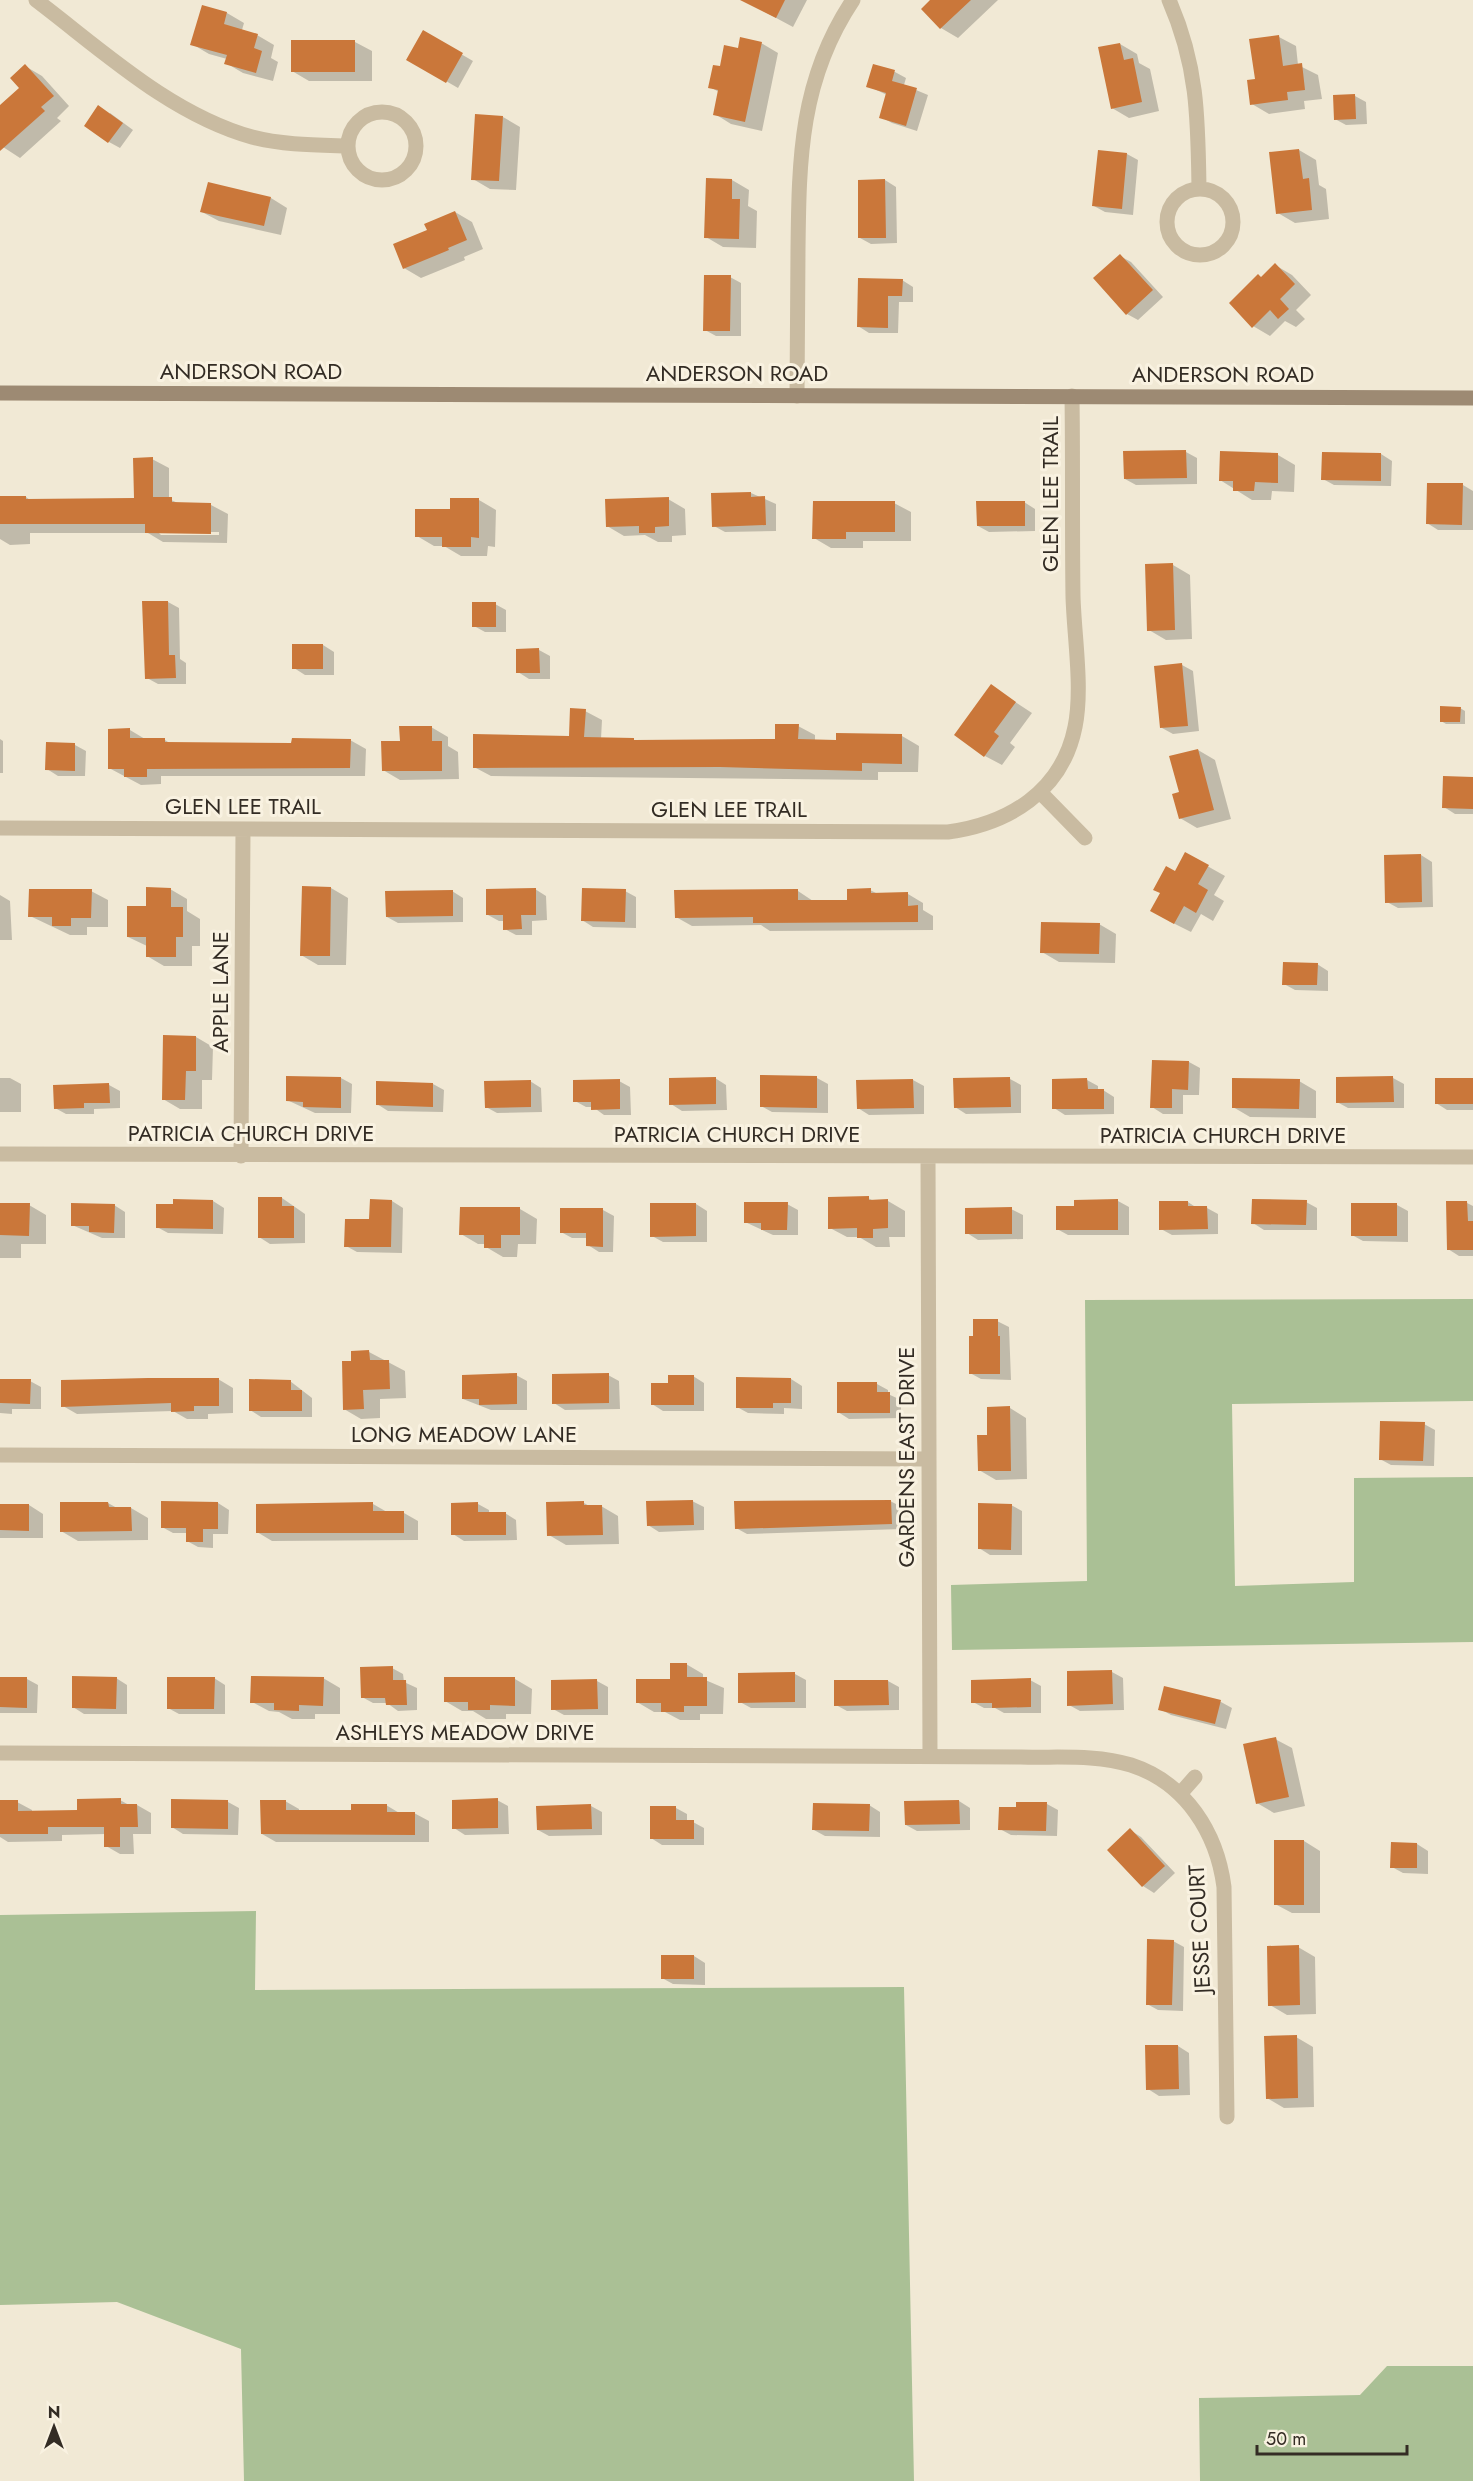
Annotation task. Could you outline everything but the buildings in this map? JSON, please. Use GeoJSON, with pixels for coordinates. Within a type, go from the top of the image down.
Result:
{"type":"FeatureCollection","features":[{"type":"Feature","properties":{"kind":"street"},"geometry":{"type":"LineString","coordinates":[[36,0],[188,112],[219,126],[253,137],[286,143],[348,146]]}},
{"type":"Feature","properties":{"kind":"street"},"geometry":{"type":"LineString","coordinates":[[797,396],[799,166],[804,126],[813,86],[828,46],[853,0]]}},
{"type":"Feature","properties":{"kind":"street"},"geometry":{"type":"LineString","coordinates":[[1169,0],[1185,39],[1194,75],[1198,120],[1199,189]]}},
{"type":"Feature","properties":{"kind":"street"},"geometry":{"type":"LineString","coordinates":[[382,111],[395,114],[406,121],[414,132],[417,145],[415,158],[407,170],[396,177],[383,180],[369,178],[358,170],[350,159],[348,146],[350,133],[358,121],[369,114],[382,111]]}},
{"type":"Feature","properties":{"kind":"street"},"geometry":{"type":"LineString","coordinates":[[1199,189],[1212,191],[1223,198],[1230,208],[1233,221],[1231,234],[1224,245],[1214,252],[1201,255],[1188,253],[1177,246],[1170,236],[1167,223],[1169,210],[1176,199],[1186,192],[1199,189]]}},
{"type":"Feature","properties":{"kind":"street","name":"ANDERSON ROAD"},"geometry":{"type":"LineString","coordinates":[[0,393],[1473,398]]}},
{"type":"Feature","properties":{"kind":"street","name":"GLEN LEE TRAIL"},"geometry":{"type":"LineString","coordinates":[[0,828],[948,832],[973,829],[997,821],[1019,809],[1040,792],[1056,772],[1068,750],[1076,727],[1078,682],[1073,598],[1072,396]]}},
{"type":"Feature","properties":{"kind":"street"},"geometry":{"type":"LineString","coordinates":[[1040,792],[1085,838]]}},
{"type":"Feature","properties":{"kind":"street","name":"APPLE LANE"},"geometry":{"type":"LineString","coordinates":[[241,1156],[243,829]]}},
{"type":"Feature","properties":{"kind":"street","name":"PATRICIA CHURCH DRIVE"},"geometry":{"type":"LineString","coordinates":[[0,1154],[1473,1157]]}},
{"type":"Feature","properties":{"kind":"street","name":"GARDENS EAST DRIVE"},"geometry":{"type":"LineString","coordinates":[[928,1157],[930,1756]]}},
{"type":"Feature","properties":{"kind":"street","name":"LONG MEADOW LANE"},"geometry":{"type":"LineString","coordinates":[[0,1455],[929,1459]]}},
{"type":"Feature","properties":{"kind":"street","name":"ASHLEYS MEADOW DRIVE"},"geometry":{"type":"LineString","coordinates":[[0,1754],[930,1756]]}},
{"type":"Feature","properties":{"kind":"street","name":"JESSE COURT"},"geometry":{"type":"LineString","coordinates":[[930,1756],[1100,1758],[1141,1769],[1180,1794],[1204,1824],[1221,1867],[1224,1887],[1227,2117]]}},
{"type":"Feature","properties":{"kind":"street"},"geometry":{"type":"LineString","coordinates":[[1180,1794],[1195,1777]]}},
{"type":"Feature","properties":{"kind":"green space"},"geometry":{"type":"Polygon","coordinates":[[[1473,1299],[1473,1401],[1232,1404],[1235,1586],[1354,1582],[1354,1478],[1473,1477],[1473,1642],[952,1650],[951,1585],[1087,1581],[1085,1300],[1473,1299]]]}},
{"type":"Feature","properties":{"kind":"green space"},"geometry":{"type":"Polygon","coordinates":[[[256,1911],[255,1990],[904,1987],[914,2481],[244,2481],[241,2349],[117,2302],[0,2305],[0,1915],[256,1911]]]}},
{"type":"Feature","properties":{"kind":"green space"},"geometry":{"type":"Polygon","coordinates":[[[1387,2366],[1473,2366],[1473,2481],[1200,2481],[1199,2398],[1360,2395],[1387,2366]]]}}]}
